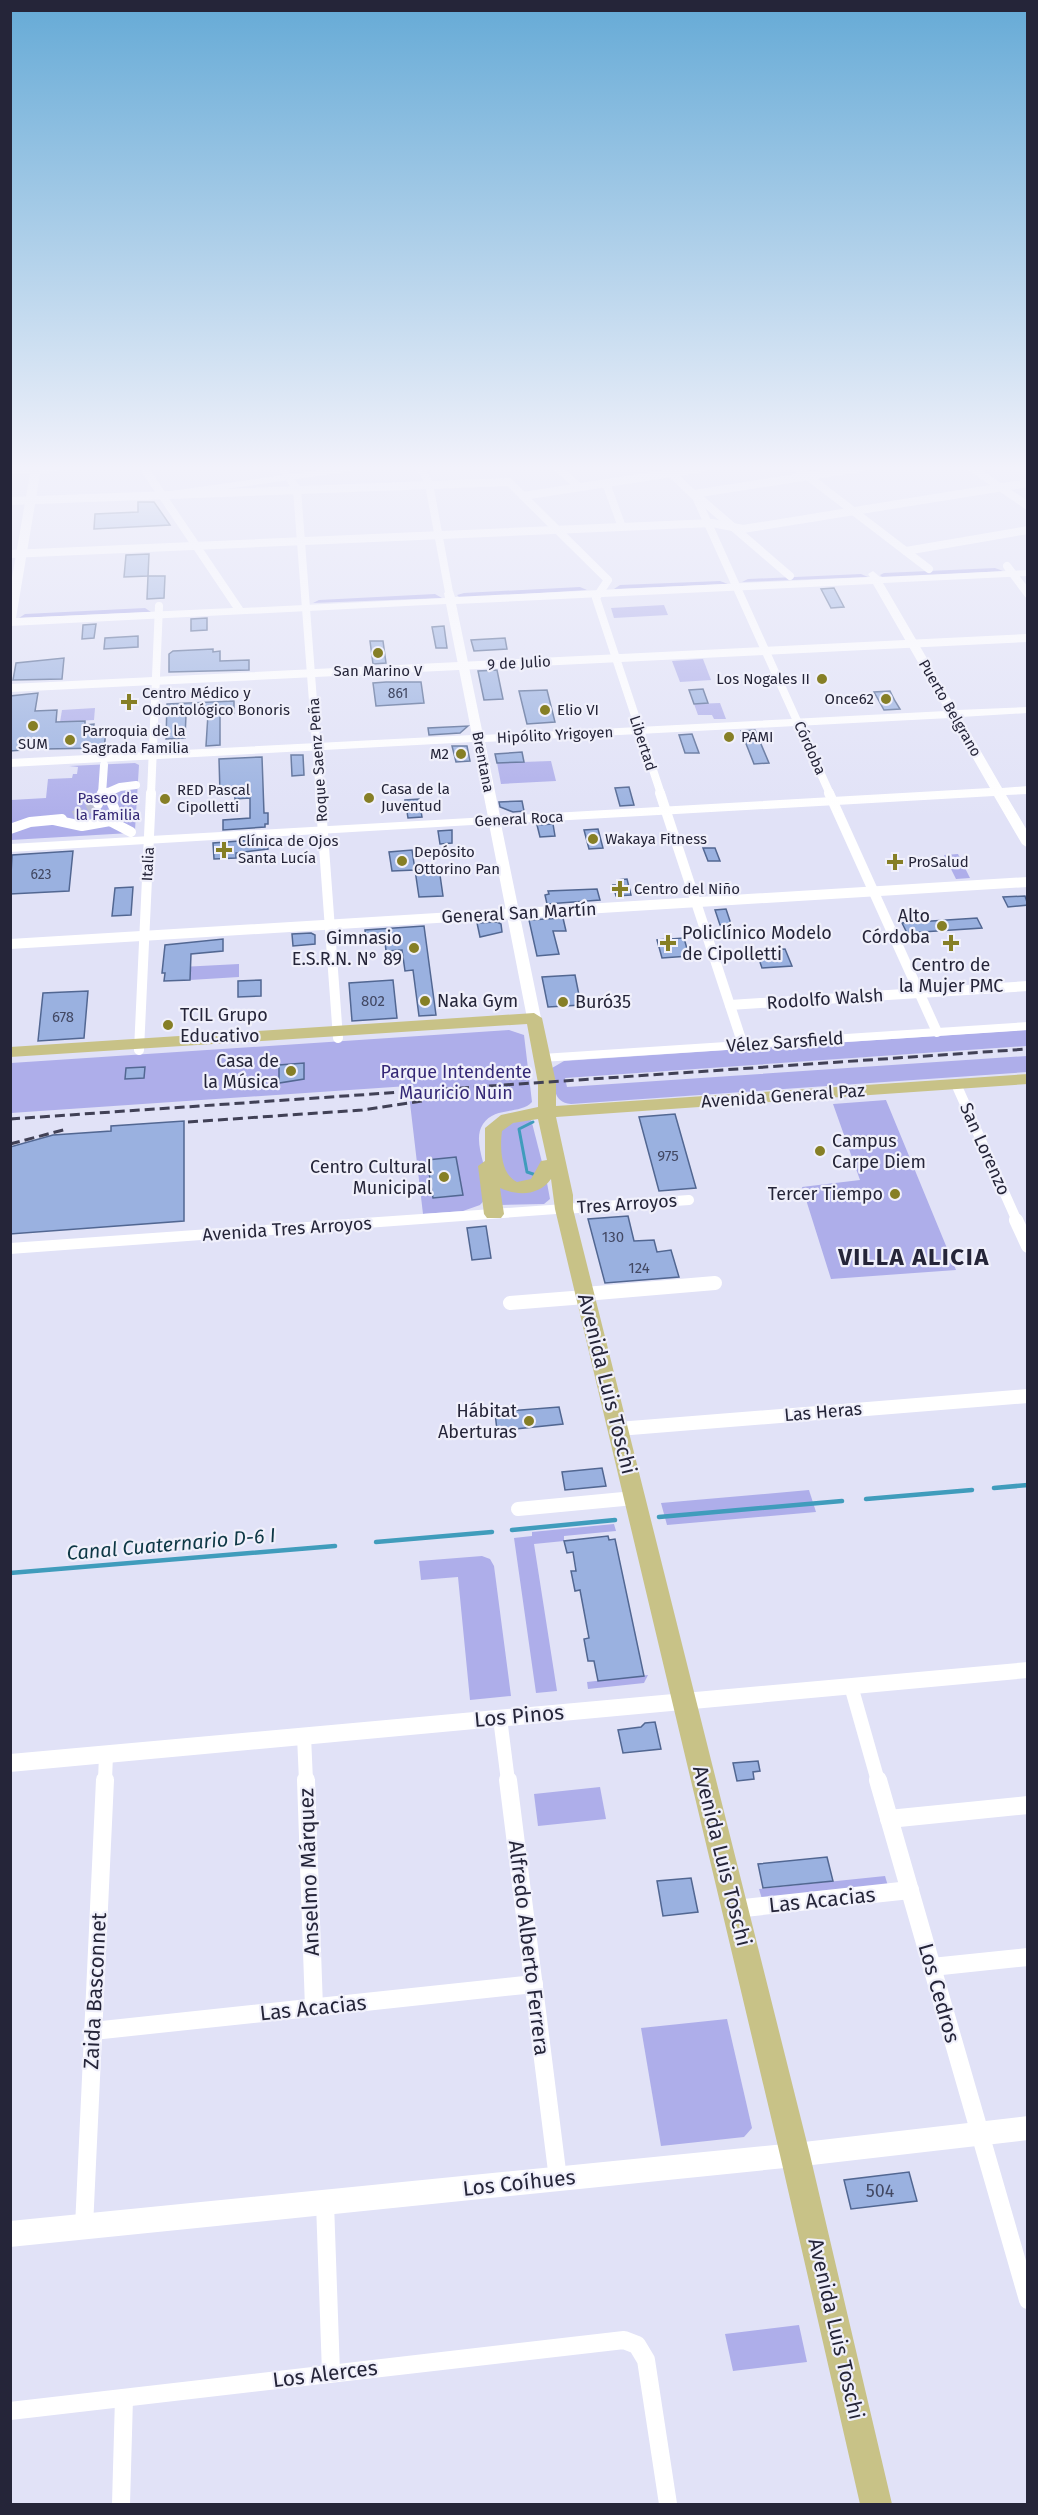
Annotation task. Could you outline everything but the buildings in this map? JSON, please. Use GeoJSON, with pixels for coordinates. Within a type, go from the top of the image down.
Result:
{"type":"FeatureCollection","features":[{"type":"Feature","properties":{"kind":"main road"},"geometry":{"type":"LineString","coordinates":[[338,1034],[507,1027],[530,1023]]}},
{"type":"Feature","properties":{"kind":"main road"},"geometry":{"type":"LineString","coordinates":[[10,1052],[139,1047],[530,1023]]}},
{"type":"Feature","properties":{"kind":"main road","name":"Brentana"},"geometry":{"type":"LineString","coordinates":[[530,1023],[542,1058]]}},
{"type":"Feature","properties":{"kind":"main road","name":"Avenida Luis Toschi"},"geometry":{"type":"LineString","coordinates":[[530,1023],[529,1038],[548,1165],[556,1198],[564,1209]]}},
{"type":"Feature","properties":{"kind":"main road"},"geometry":{"type":"LineString","coordinates":[[10,1059],[139,1047]]}},
{"type":"Feature","properties":{"kind":"main road","name":"Avenida Luis Toschi"},"geometry":{"type":"LineString","coordinates":[[542,1058],[547,1083],[542,1113],[565,1196],[564,1209],[795,2154],[876,2505]]}},
{"type":"Feature","properties":{"kind":"main road","name":"Avenida General Paz"},"geometry":{"type":"LineString","coordinates":[[542,1113],[1028,1079]]}},
{"type":"Feature","properties":{"kind":"main road"},"geometry":{"type":"LineString","coordinates":[[494,1214],[484,1129],[492,1119],[506,1113],[521,1110],[542,1113]]}},
{"type":"Feature","properties":{"kind":"main road"},"geometry":{"type":"LineString","coordinates":[[542,1113],[507,1119],[494,1128],[492,1136],[497,1173],[507,1185],[530,1187],[543,1179],[548,1165]]}},
{"type":"Feature","properties":{"kind":"street"},"geometry":{"type":"LineString","coordinates":[[17,585],[11,619],[306,603],[596,594],[705,585]]}},
{"type":"Feature","properties":{"kind":"street"},"geometry":{"type":"LineString","coordinates":[[222,585],[237,607]]}},
{"type":"Feature","properties":{"kind":"street","name":"Roque Saenz Peña"},"geometry":{"type":"LineString","coordinates":[[305,585],[338,1034]]}},
{"type":"Feature","properties":{"kind":"street","name":"Brentana"},"geometry":{"type":"LineString","coordinates":[[448,585],[513,913],[530,1023]]}},
{"type":"Feature","properties":{"kind":"street"},"geometry":{"type":"LineString","coordinates":[[450,597],[600,585]]}},
{"type":"Feature","properties":{"kind":"street"},"geometry":{"type":"LineString","coordinates":[[596,594],[605,585]]}},
{"type":"Feature","properties":{"kind":"street","name":"Córdoba"},"geometry":{"type":"LineString","coordinates":[[736,585],[938,1032]]}},
{"type":"Feature","properties":{"kind":"street","name":"Puerto Belgrano"},"geometry":{"type":"LineString","coordinates":[[880,585],[1028,844]]}},
{"type":"Feature","properties":{"kind":"street","name":"Libertad"},"geometry":{"type":"LineString","coordinates":[[596,594],[743,1045]]}},
{"type":"Feature","properties":{"kind":"street","name":"Italia"},"geometry":{"type":"LineString","coordinates":[[139,1047],[159,610]]}},
{"type":"Feature","properties":{"kind":"street","name":"9 de Julio"},"geometry":{"type":"LineString","coordinates":[[10,688],[1028,638]]}},
{"type":"Feature","properties":{"kind":"street","name":"Hipólito Yrigoyen"},"geometry":{"type":"LineString","coordinates":[[10,764],[1028,710]]}},
{"type":"Feature","properties":{"kind":"street"},"geometry":{"type":"LineString","coordinates":[[104,765],[103,797],[116,812],[110,821]]}},
{"type":"Feature","properties":{"kind":"street"},"geometry":{"type":"LineString","coordinates":[[103,797],[120,787],[136,785]]}},
{"type":"Feature","properties":{"kind":"street","name":"General Roca"},"geometry":{"type":"LineString","coordinates":[[10,848],[1028,790]]}},
{"type":"Feature","properties":{"kind":"street"},"geometry":{"type":"LineString","coordinates":[[10,829],[30,822],[74,816]]}},
{"type":"Feature","properties":{"kind":"street"},"geometry":{"type":"LineString","coordinates":[[54,820],[82,826],[110,821],[131,832]]}},
{"type":"Feature","properties":{"kind":"street","name":"General San Martín"},"geometry":{"type":"LineString","coordinates":[[10,944],[1028,882]]}},
{"type":"Feature","properties":{"kind":"street","name":"Rodolfo Walsh"},"geometry":{"type":"LineString","coordinates":[[730,1005],[1028,986]]}},
{"type":"Feature","properties":{"kind":"street","name":"Vélez Sarsfield"},"geometry":{"type":"LineString","coordinates":[[542,1058],[1028,1026]]}},
{"type":"Feature","properties":{"kind":"street","name":"San Lorenzo"},"geometry":{"type":"LineString","coordinates":[[956,1084],[1028,1246]]}},
{"type":"Feature","properties":{"kind":"street","name":"Tres Arroyos"},"geometry":{"type":"LineString","coordinates":[[564,1209],[689,1200]]}},
{"type":"Feature","properties":{"kind":"street","name":"Avenida Tres Arroyos"},"geometry":{"type":"LineString","coordinates":[[10,1249],[564,1209]]}},
{"type":"Feature","properties":{"kind":"street"},"geometry":{"type":"LineString","coordinates":[[510,1303],[715,1283]]}},
{"type":"Feature","properties":{"kind":"street","name":"Las Heras"},"geometry":{"type":"LineString","coordinates":[[618,1429],[1028,1396]]}},
{"type":"Feature","properties":{"kind":"street"},"geometry":{"type":"LineString","coordinates":[[518,1509],[634,1498]]}},
{"type":"Feature","properties":{"kind":"street","name":"Los Pinos"},"geometry":{"type":"LineString","coordinates":[[10,1763],[1028,1670]]}},
{"type":"Feature","properties":{"kind":"street","name":"Los Cedros"},"geometry":{"type":"LineString","coordinates":[[851,1686],[1028,2300]]}},
{"type":"Feature","properties":{"kind":"street","name":"Alfredo Alberto Ferrera"},"geometry":{"type":"LineString","coordinates":[[501,1718],[558,2179]]}},
{"type":"Feature","properties":{"kind":"street","name":"Anselmo Márquez"},"geometry":{"type":"LineString","coordinates":[[304,1736],[314,2008]]}},
{"type":"Feature","properties":{"kind":"street","name":"Zaida Basconnet"},"geometry":{"type":"LineString","coordinates":[[84,2227],[106,1754]]}},
{"type":"Feature","properties":{"kind":"street"},"geometry":{"type":"LineString","coordinates":[[889,1819],[1028,1805]]}},
{"type":"Feature","properties":{"kind":"street","name":"Las Acacias"},"geometry":{"type":"LineString","coordinates":[[735,1909],[910,1890]]}},
{"type":"Feature","properties":{"kind":"street"},"geometry":{"type":"LineString","coordinates":[[932,1967],[1028,1957]]}},
{"type":"Feature","properties":{"kind":"street","name":"Las Acacias"},"geometry":{"type":"LineString","coordinates":[[93,2031],[534,1984]]}},
{"type":"Feature","properties":{"kind":"street","name":"Los Coíhues"},"geometry":{"type":"LineString","coordinates":[[10,2234],[558,2179],[1028,2128]]}},
{"type":"Feature","properties":{"kind":"street"},"geometry":{"type":"LineString","coordinates":[[325,2203],[331,2373]]}},
{"type":"Feature","properties":{"kind":"street","name":"Los Alerces"},"geometry":{"type":"LineString","coordinates":[[10,2411],[619,2340],[637,2345],[644,2354],[668,2505]]}},
{"type":"Feature","properties":{"kind":"street"},"geometry":{"type":"LineString","coordinates":[[120,2505],[124,2397]]}},
{"type":"Feature","properties":{"kind":"green space"},"geometry":{"type":"Polygon","coordinates":[[[619,585],[697,585],[614,589],[619,585]]]}},
{"type":"Feature","properties":{"kind":"green space"},"geometry":{"type":"Polygon","coordinates":[[[580,587],[587,590],[460,598],[457,595],[464,593],[580,587]]]}},
{"type":"Feature","properties":{"kind":"green space"},"geometry":{"type":"Polygon","coordinates":[[[435,594],[442,598],[313,603],[319,600],[435,594]]]}},
{"type":"Feature","properties":{"kind":"green space"},"geometry":{"type":"Polygon","coordinates":[[[664,605],[668,615],[614,618],[611,608],[664,605]]]}},
{"type":"Feature","properties":{"kind":"green space"},"geometry":{"type":"Polygon","coordinates":[[[145,608],[151,612],[19,618],[25,614],[145,608]]]}},
{"type":"Feature","properties":{"kind":"green space"},"geometry":{"type":"Polygon","coordinates":[[[703,659],[711,680],[680,682],[672,661],[703,659]]]}},
{"type":"Feature","properties":{"kind":"green space"},"geometry":{"type":"Polygon","coordinates":[[[720,703],[726,719],[714,719],[712,715],[698,715],[694,704],[720,703]]]}},
{"type":"Feature","properties":{"kind":"green space"},"geometry":{"type":"Polygon","coordinates":[[[95,708],[94,720],[60,722],[62,710],[95,708]]]}},
{"type":"Feature","properties":{"kind":"green space"},"geometry":{"type":"Polygon","coordinates":[[[551,761],[556,781],[501,784],[497,763],[551,761]]]}},
{"type":"Feature","properties":{"kind":"green space","name":"Paseo de la Familia"},"geometry":{"type":"Polygon","coordinates":[[[135,763],[139,765],[135,830],[130,833],[11,840],[11,800],[46,798],[48,779],[72,778],[73,774],[77,774],[78,767],[69,766],[135,763]]]}},
{"type":"Feature","properties":{"kind":"green space"},"geometry":{"type":"Polygon","coordinates":[[[958,854],[970,878],[956,879],[944,855],[958,854]]]}},
{"type":"Feature","properties":{"kind":"green space"},"geometry":{"type":"Polygon","coordinates":[[[239,964],[239,977],[190,980],[190,969],[181,967],[239,964]]]}},
{"type":"Feature","properties":{"kind":"green space","name":"Parque Intendente Mauricio Nuin"},"geometry":{"type":"Polygon","coordinates":[[[509,1030],[524,1035],[532,1102],[527,1106],[494,1115],[483,1124],[479,1133],[479,1143],[486,1176],[486,1197],[480,1205],[463,1211],[423,1214],[408,1086],[11,1113],[11,1063],[509,1030]]]}},
{"type":"Feature","properties":{"kind":"green space"},"geometry":{"type":"Polygon","coordinates":[[[1027,1030],[1027,1046],[565,1078],[567,1087],[1027,1056],[1027,1072],[571,1104],[565,1103],[557,1096],[552,1068],[564,1061],[1027,1030]]]}},
{"type":"Feature","properties":{"kind":"green space","name":"Tercer Tiempo"},"geometry":{"type":"Polygon","coordinates":[[[886,1100],[956,1270],[831,1279],[802,1187],[860,1180],[833,1104],[886,1100]]]}},
{"type":"Feature","properties":{"kind":"green space"},"geometry":{"type":"Polygon","coordinates":[[[531,1119],[543,1166],[538,1178],[522,1184],[505,1179],[497,1130],[501,1125],[531,1119]]]}},
{"type":"Feature","properties":{"kind":"green space"},"geometry":{"type":"Polygon","coordinates":[[[496,1182],[547,1183],[550,1199],[544,1204],[500,1205],[496,1182]]]}},
{"type":"Feature","properties":{"kind":"green space"},"geometry":{"type":"Polygon","coordinates":[[[809,1490],[816,1512],[667,1525],[661,1503],[809,1490]]]}},
{"type":"Feature","properties":{"kind":"green space"},"geometry":{"type":"Polygon","coordinates":[[[614,1524],[616,1531],[564,1536],[564,1541],[534,1544],[557,1691],[536,1693],[514,1538],[532,1536],[532,1532],[614,1524]]]}},
{"type":"Feature","properties":{"kind":"green space"},"geometry":{"type":"Polygon","coordinates":[[[482,1556],[490,1559],[494,1566],[511,1696],[470,1700],[458,1577],[421,1580],[419,1561],[482,1556]]]}},
{"type":"Feature","properties":{"kind":"green space"},"geometry":{"type":"Polygon","coordinates":[[[648,1675],[644,1683],[588,1689],[587,1682],[648,1675]]]}},
{"type":"Feature","properties":{"kind":"green space"},"geometry":{"type":"Polygon","coordinates":[[[600,1787],[606,1819],[538,1826],[534,1794],[600,1787]]]}},
{"type":"Feature","properties":{"kind":"green space"},"geometry":{"type":"Polygon","coordinates":[[[885,1876],[888,1886],[762,1899],[759,1889],[885,1876]]]}},
{"type":"Feature","properties":{"kind":"green space"},"geometry":{"type":"Polygon","coordinates":[[[727,2019],[752,2128],[744,2137],[661,2146],[641,2028],[727,2019]]]}},
{"type":"Feature","properties":{"kind":"green space"},"geometry":{"type":"Polygon","coordinates":[[[799,2325],[807,2362],[733,2371],[725,2334],[799,2325]]]}},
{"type":"Feature","properties":{"kind":"waterway"},"geometry":{"type":"LineString","coordinates":[[533,1122],[519,1129],[527,1172],[536,1175]]}},
{"type":"Feature","properties":{"kind":"waterway","name":"Canal Cuaternario D-6 I"},"geometry":{"type":"LineString","coordinates":[[994,1488],[1028,1485]]}},
{"type":"Feature","properties":{"kind":"waterway","name":"Canal Cuaternario D-6 I"},"geometry":{"type":"LineString","coordinates":[[866,1499],[972,1490]]}},
{"type":"Feature","properties":{"kind":"waterway","name":"Canal Cuaternario D-6 I"},"geometry":{"type":"LineString","coordinates":[[659,1517],[842,1501]]}},
{"type":"Feature","properties":{"kind":"waterway","name":"Canal Cuaternario D-6 I"},"geometry":{"type":"LineString","coordinates":[[512,1530],[615,1520]]}},
{"type":"Feature","properties":{"kind":"waterway","name":"Canal Cuaternario D-6 I"},"geometry":{"type":"LineString","coordinates":[[376,1542],[492,1532]]}},
{"type":"Feature","properties":{"kind":"waterway","name":"Canal Cuaternario D-6 I"},"geometry":{"type":"LineString","coordinates":[[10,1573],[335,1546]]}},
{"type":"Feature","properties":{"kind":"tunnel"},"geometry":{"type":"LineString","coordinates":[[74,816],[98,804]]}},
{"type":"Feature","properties":{"kind":"railway"},"geometry":{"type":"LineString","coordinates":[[10,1119],[1028,1049]]}},
{"type":"Feature","properties":{"kind":"railway"},"geometry":{"type":"LineString","coordinates":[[188,1122],[362,1110],[422,1101]]}},
{"type":"Feature","properties":{"kind":"railway"},"geometry":{"type":"LineString","coordinates":[[10,1144],[67,1129]]}},
{"type":"Feature","properties":{"kind":"place","name":"San Marino V"},"geometry":{"type":"Point","coordinates":[378,653]}},
{"type":"Feature","properties":{"kind":"place","name":"Los Nogales II"},"geometry":{"type":"Point","coordinates":[822,679]}},
{"type":"Feature","properties":{"kind":"place","name":"Once62"},"geometry":{"type":"Point","coordinates":[886,699]}},
{"type":"Feature","properties":{"kind":"place","name":"Centro Médico y Odontológico Bonoris"},"geometry":{"type":"Point","coordinates":[129,702]}},
{"type":"Feature","properties":{"kind":"place","name":"Elio VI"},"geometry":{"type":"Point","coordinates":[545,710]}},
{"type":"Feature","properties":{"kind":"place","name":"SUM"},"geometry":{"type":"Point","coordinates":[33,726]}},
{"type":"Feature","properties":{"kind":"place","name":"PAMI"},"geometry":{"type":"Point","coordinates":[729,737]}},
{"type":"Feature","properties":{"kind":"place","name":"Parroquia de la Sagrada Familia"},"geometry":{"type":"Point","coordinates":[70,740]}},
{"type":"Feature","properties":{"kind":"place","name":"M2"},"geometry":{"type":"Point","coordinates":[461,754]}},
{"type":"Feature","properties":{"kind":"place","name":"Casa de la Juventud"},"geometry":{"type":"Point","coordinates":[369,798]}},
{"type":"Feature","properties":{"kind":"place","name":"RED Pascal Cipolletti"},"geometry":{"type":"Point","coordinates":[165,799]}},
{"type":"Feature","properties":{"kind":"place","name":"Wakaya Fitness"},"geometry":{"type":"Point","coordinates":[593,839]}},
{"type":"Feature","properties":{"kind":"place","name":"Clínica de Ojos Santa Lucía"},"geometry":{"type":"Point","coordinates":[224,850]}},
{"type":"Feature","properties":{"kind":"place","name":"Depósito Ottorino Pan"},"geometry":{"type":"Point","coordinates":[402,861]}},
{"type":"Feature","properties":{"kind":"place","name":"ProSalud"},"geometry":{"type":"Point","coordinates":[895,862]}},
{"type":"Feature","properties":{"kind":"place","name":"Centro del Niño"},"geometry":{"type":"Point","coordinates":[620,889]}},
{"type":"Feature","properties":{"kind":"place","name":"Alto Córdoba"},"geometry":{"type":"Point","coordinates":[942,926]}},
{"type":"Feature","properties":{"kind":"place","name":"Policlínico Modelo de Cipolletti"},"geometry":{"type":"Point","coordinates":[668,943]}},
{"type":"Feature","properties":{"kind":"place","name":"Centro de la Mujer PMC"},"geometry":{"type":"Point","coordinates":[951,943]}},
{"type":"Feature","properties":{"kind":"place","name":"Gimnasio E.S.R.N. N° 89"},"geometry":{"type":"Point","coordinates":[414,948]}},
{"type":"Feature","properties":{"kind":"place","name":"Naka Gym"},"geometry":{"type":"Point","coordinates":[425,1001]}},
{"type":"Feature","properties":{"kind":"place","name":"Buró35"},"geometry":{"type":"Point","coordinates":[563,1002]}},
{"type":"Feature","properties":{"kind":"place","name":"TCIL Grupo Educativo"},"geometry":{"type":"Point","coordinates":[168,1025]}},
{"type":"Feature","properties":{"kind":"place","name":"Casa de la Música"},"geometry":{"type":"Point","coordinates":[291,1071]}},
{"type":"Feature","properties":{"kind":"place","name":"Campus Carpe Diem"},"geometry":{"type":"Point","coordinates":[820,1151]}},
{"type":"Feature","properties":{"kind":"place","name":"Centro Cultural Municipal"},"geometry":{"type":"Point","coordinates":[444,1177]}},
{"type":"Feature","properties":{"kind":"place","name":"Tercer Tiempo"},"geometry":{"type":"Point","coordinates":[895,1194]}},
{"type":"Feature","properties":{"kind":"place","name":"Hábitat Aberturas"},"geometry":{"type":"Point","coordinates":[529,1421]}},
{"type":"Feature","properties":{"kind":"district","name":"VILLA ALICIA"},"geometry":{"type":"Point","coordinates":[914,1257]}}]}
